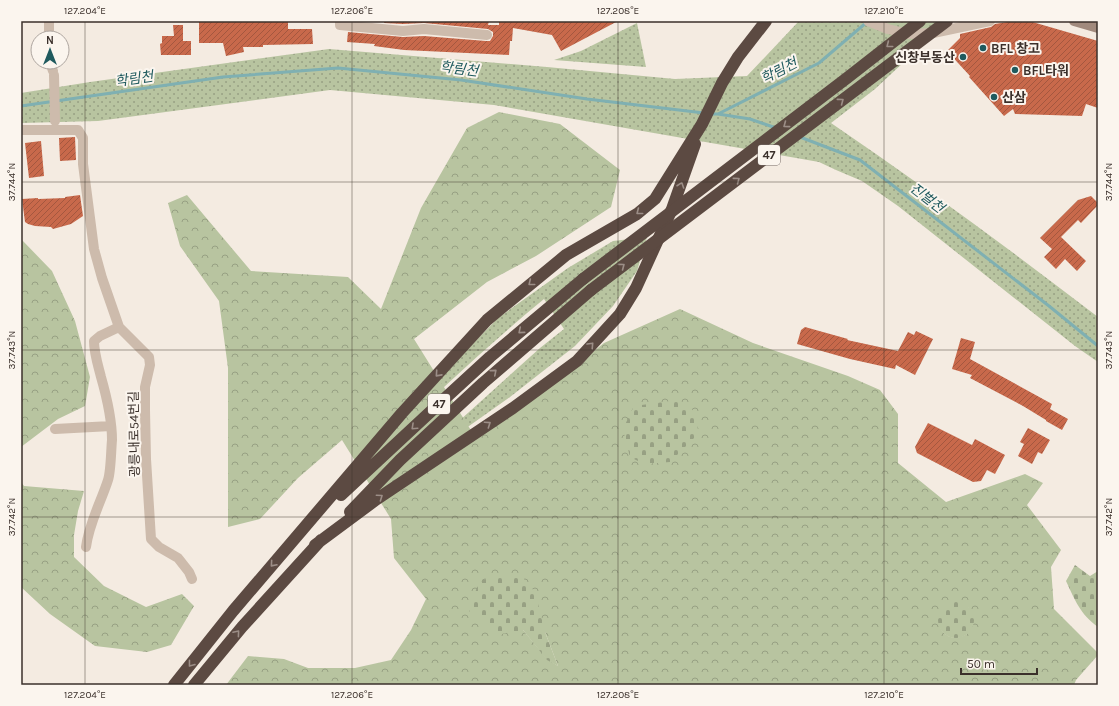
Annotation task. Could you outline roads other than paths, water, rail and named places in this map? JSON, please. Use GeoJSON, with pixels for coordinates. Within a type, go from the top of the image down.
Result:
{"type":"FeatureCollection","features":[{"type":"Feature","properties":{"kind":"highway"},"geometry":{"type":"LineString","coordinates":[[299,534],[402,413],[487,320],[566,254],[637,214],[655,199],[702,124],[722,83],[738,57],[766,21]]}},
{"type":"Feature","properties":{"kind":"highway","name":"47"},"geometry":{"type":"LineString","coordinates":[[174,685],[233,611],[299,534],[490,357],[583,279],[920,21]]}},
{"type":"Feature","properties":{"kind":"highway","name":"47"},"geometry":{"type":"LineString","coordinates":[[194,685],[315,545],[361,501],[400,460],[483,382],[591,290],[947,21]]}},
{"type":"Feature","properties":{"kind":"highway"},"geometry":{"type":"LineString","coordinates":[[315,545],[377,499],[512,408],[577,361],[620,314],[636,288],[672,209],[702,124]]}},
{"type":"Feature","properties":{"kind":"street"},"geometry":{"type":"LineString","coordinates":[[340,21],[340,25],[403,31],[415,25],[424,29],[487,35]]}},
{"type":"Feature","properties":{"kind":"street"},"geometry":{"type":"LineString","coordinates":[[868,21],[888,29],[908,34],[933,33],[990,21]]}},
{"type":"Feature","properties":{"kind":"street"},"geometry":{"type":"LineString","coordinates":[[1074,21],[1098,28]]}},
{"type":"Feature","properties":{"kind":"street"},"geometry":{"type":"LineString","coordinates":[[52,70],[56,121]]}},
{"type":"Feature","properties":{"kind":"street","name":"광릉내로54번길"},"geometry":{"type":"LineString","coordinates":[[21,130],[78,130],[83,138],[83,164],[94,249],[102,278],[119,327],[149,357],[150,365],[145,387],[145,410],[146,459],[151,539],[159,547],[178,558],[189,572],[192,579]]}},
{"type":"Feature","properties":{"kind":"street"},"geometry":{"type":"LineString","coordinates":[[86,547],[96,510],[109,478],[112,439],[111,418],[94,348],[94,341],[100,336],[119,327]]}},
{"type":"Feature","properties":{"kind":"street"},"geometry":{"type":"LineString","coordinates":[[55,429],[111,426]]}},
{"type":"Feature","properties":{"kind":"waterway","name":"학림천"},"geometry":{"type":"LineString","coordinates":[[710,114],[718,114],[819,63],[867,22]]}},
{"type":"Feature","properties":{"kind":"waterway","name":"학림천"},"geometry":{"type":"LineString","coordinates":[[21,106],[223,77],[338,68],[461,80],[587,99],[704,113]]}},
{"type":"Feature","properties":{"kind":"waterway","name":"진벌천"},"geometry":{"type":"LineString","coordinates":[[718,114],[750,119],[776,128]]}},
{"type":"Feature","properties":{"kind":"waterway","name":"진벌천"},"geometry":{"type":"LineString","coordinates":[[800,137],[860,160],[1049,306],[1098,346]]}},
{"type":"Feature","properties":{"kind":"place","name":"BFL 창고"},"geometry":{"type":"Point","coordinates":[983,48]}},
{"type":"Feature","properties":{"kind":"place","name":"신창부동산"},"geometry":{"type":"Point","coordinates":[963,57]}},
{"type":"Feature","properties":{"kind":"place","name":"BFL타워"},"geometry":{"type":"Point","coordinates":[1015,70]}},
{"type":"Feature","properties":{"kind":"place","name":"산삼"},"geometry":{"type":"Point","coordinates":[994,97]}}]}
